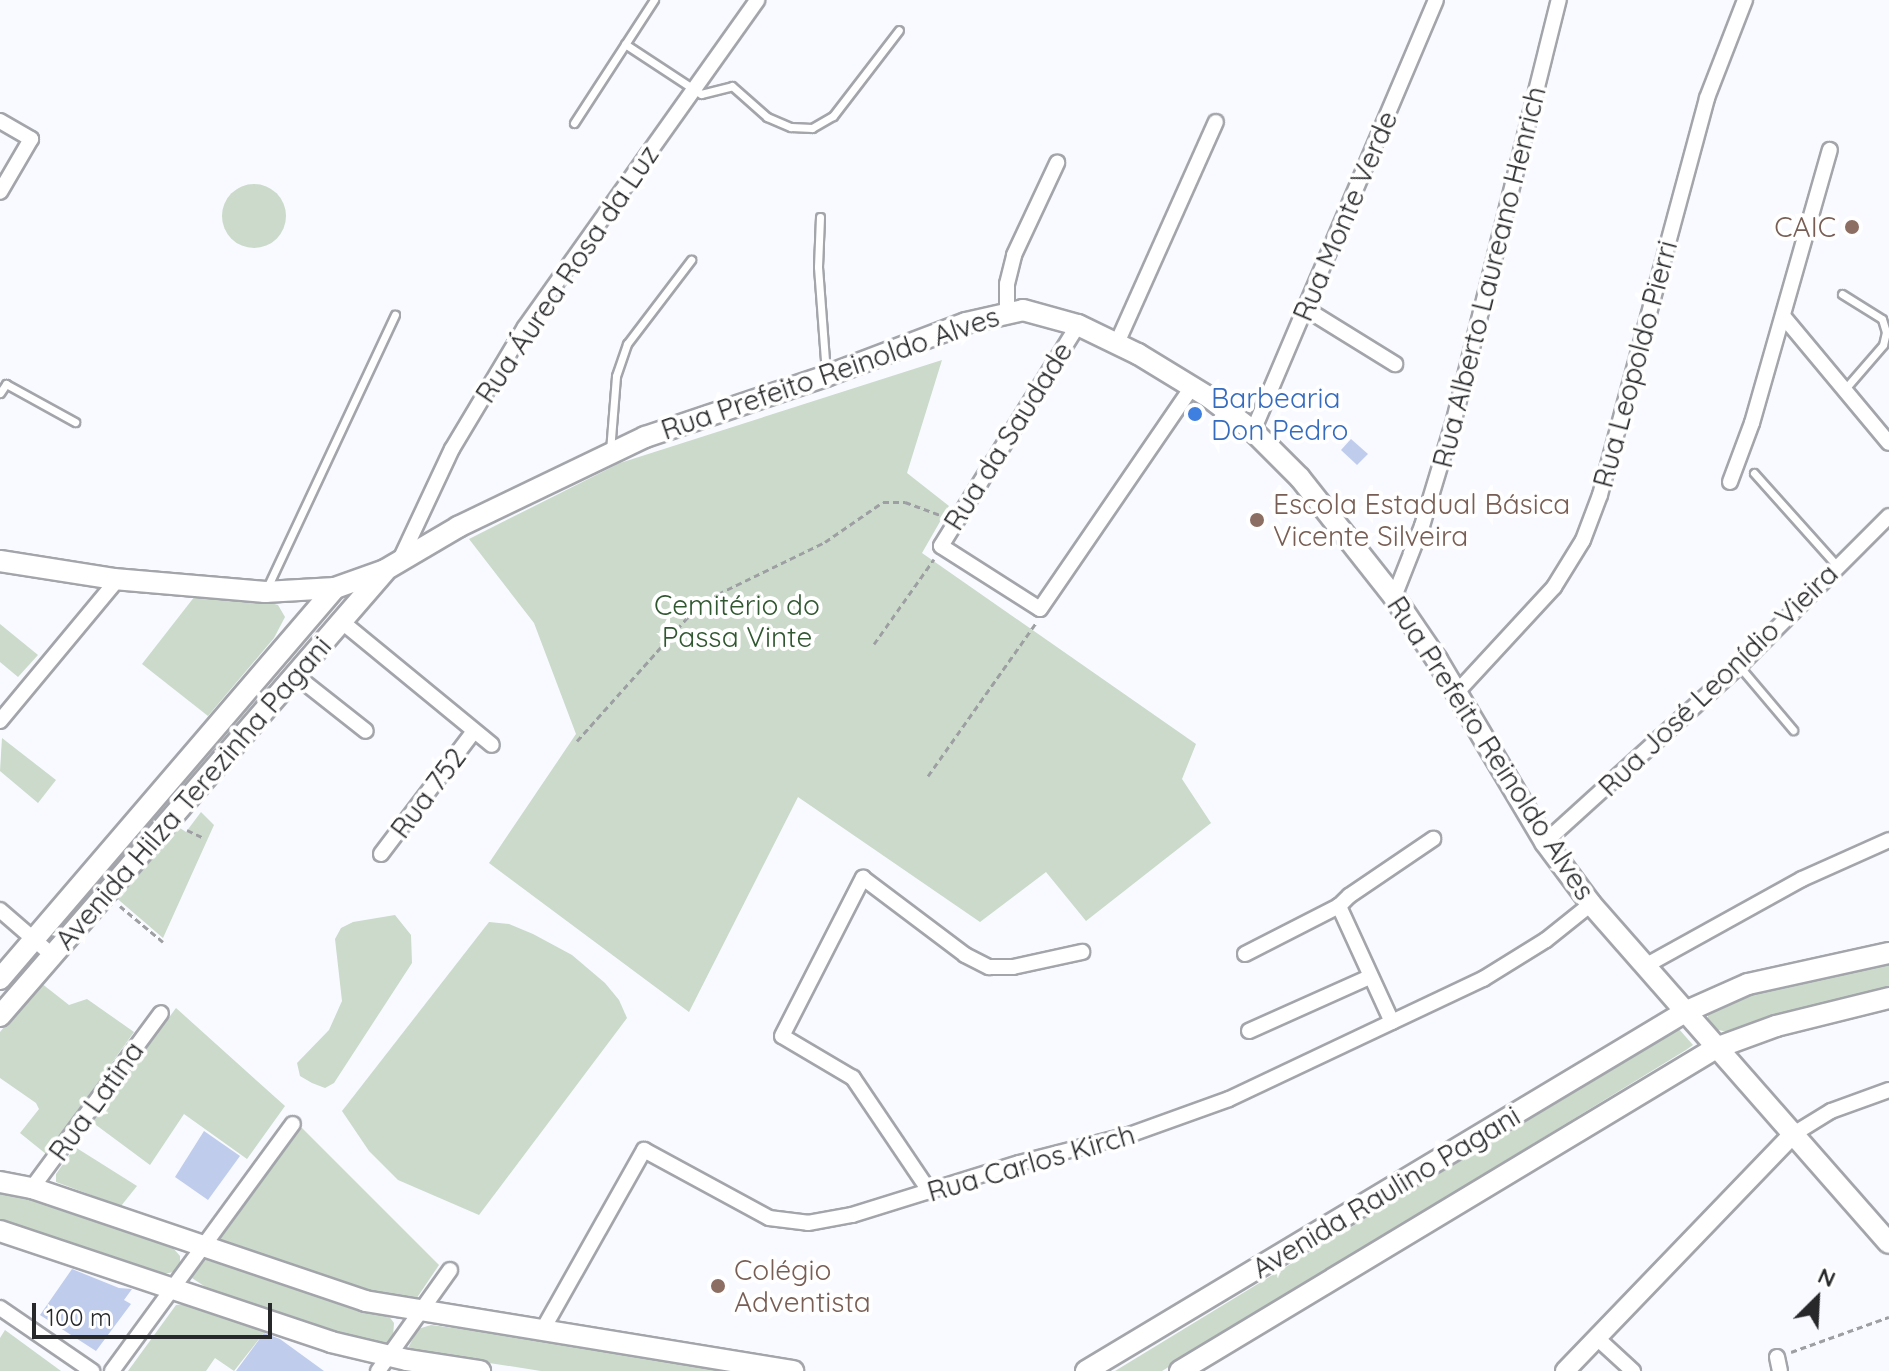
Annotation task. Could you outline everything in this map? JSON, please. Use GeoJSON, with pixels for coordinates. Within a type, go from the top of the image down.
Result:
{"type":"FeatureCollection","features":[{"type":"Feature","properties":{"kind":"main road","name":"Rua Prefeito Reinoldo Alves"},"geometry":{"type":"LineString","coordinates":[[335,588],[392,566],[458,527],[645,437],[1007,311],[1038,312],[1078,325],[1117,343],[1192,387],[1253,431],[1300,478],[1394,597],[1458,691],[1545,842],[1591,904],[1889,1243]]}},
{"type":"Feature","properties":{"kind":"main road"},"geometry":{"type":"LineString","coordinates":[[0,561],[118,579],[265,592],[335,588],[336,627]]}},
{"type":"Feature","properties":{"kind":"main road","name":"Avenida Hilza Terezinha Pagani"},"geometry":{"type":"LineString","coordinates":[[0,1016],[392,566]]}},
{"type":"Feature","properties":{"kind":"main road","name":"Avenida Hilza Terezinha Pagani"},"geometry":{"type":"LineString","coordinates":[[0,979],[335,588]]}},
{"type":"Feature","properties":{"kind":"main road","name":"Avenida Raulino Pagani"},"geometry":{"type":"LineString","coordinates":[[1086,1371],[1116,1357],[1685,1012],[1748,984],[1889,953]]}},
{"type":"Feature","properties":{"kind":"main road","name":"Avenida Raulino Pagani"},"geometry":{"type":"LineString","coordinates":[[1180,1371],[1716,1048],[1776,1026],[1889,998]]}},
{"type":"Feature","properties":{"kind":"main road"},"geometry":{"type":"LineString","coordinates":[[0,1182],[32,1188],[327,1290],[421,1313],[793,1371]]}},
{"type":"Feature","properties":{"kind":"main road"},"geometry":{"type":"LineString","coordinates":[[1,1232],[331,1342],[384,1364],[480,1371]]}},
{"type":"Feature","properties":{"kind":"street","name":"Rua Áurea Rosa da Luz"},"geometry":{"type":"LineString","coordinates":[[392,566],[452,449],[525,327],[757,0]]}},
{"type":"Feature","properties":{"kind":"street","name":"Rua Monte Verde"},"geometry":{"type":"LineString","coordinates":[[1253,431],[1436,0]]}},
{"type":"Feature","properties":{"kind":"street","name":"Rua Alberto Laureano Henrich"},"geometry":{"type":"LineString","coordinates":[[1394,597],[1422,526],[1454,420],[1559,0]]}},
{"type":"Feature","properties":{"kind":"street","name":"Rua Leopoldo Pierri"},"geometry":{"type":"LineString","coordinates":[[1458,691],[1554,587],[1571,563],[1593,516],[1707,98],[1745,0]]}},
{"type":"Feature","properties":{"kind":"street"},"geometry":{"type":"LineString","coordinates":[[0,121],[31,139],[0,192]]}},
{"type":"Feature","properties":{"kind":"street"},"geometry":{"type":"LineString","coordinates":[[1117,343],[1216,122]]}},
{"type":"Feature","properties":{"kind":"street"},"geometry":{"type":"LineString","coordinates":[[1730,482],[1748,435],[1830,150]]}},
{"type":"Feature","properties":{"kind":"street"},"geometry":{"type":"LineString","coordinates":[[1007,311],[1007,284],[1014,255],[1057,163]]}},
{"type":"Feature","properties":{"kind":"street"},"geometry":{"type":"LineString","coordinates":[[1306,309],[1395,364]]}},
{"type":"Feature","properties":{"kind":"street"},"geometry":{"type":"LineString","coordinates":[[1783,316],[1889,443]]}},
{"type":"Feature","properties":{"kind":"street","name":"Rua da Saudade"},"geometry":{"type":"LineString","coordinates":[[1040,609],[941,546],[951,525],[1078,325]]}},
{"type":"Feature","properties":{"kind":"street"},"geometry":{"type":"LineString","coordinates":[[1040,609],[1192,387]]}},
{"type":"Feature","properties":{"kind":"street","name":"Rua José Leonídio Vieira"},"geometry":{"type":"LineString","coordinates":[[1545,842],[1739,666],[1889,516]]}},
{"type":"Feature","properties":{"kind":"street"},"geometry":{"type":"LineString","coordinates":[[0,721],[118,579]]}},
{"type":"Feature","properties":{"kind":"street"},"geometry":{"type":"LineString","coordinates":[[336,627],[492,745]]}},
{"type":"Feature","properties":{"kind":"street"},"geometry":{"type":"LineString","coordinates":[[295,675],[366,731]]}},
{"type":"Feature","properties":{"kind":"street","name":"Rua 752"},"geometry":{"type":"LineString","coordinates":[[381,854],[474,731]]}},
{"type":"Feature","properties":{"kind":"street"},"geometry":{"type":"LineString","coordinates":[[1245,954],[1339,906],[1433,839]]}},
{"type":"Feature","properties":{"kind":"street"},"geometry":{"type":"LineString","coordinates":[[1645,966],[1802,879],[1889,840]]}},
{"type":"Feature","properties":{"kind":"street"},"geometry":{"type":"LineString","coordinates":[[930,1192],[853,1078],[782,1036],[863,878],[965,955],[989,967],[1013,967],[1082,952]]}},
{"type":"Feature","properties":{"kind":"street","name":"Rua Carlos Kirch"},"geometry":{"type":"LineString","coordinates":[[542,1331],[644,1150],[747,1209],[787,1222],[825,1221],[1185,1116],[1392,1022],[1511,963],[1591,904]]}},
{"type":"Feature","properties":{"kind":"street"},"geometry":{"type":"LineString","coordinates":[[1339,906],[1392,1022]]}},
{"type":"Feature","properties":{"kind":"street"},"geometry":{"type":"LineString","coordinates":[[0,910],[52,955]]}},
{"type":"Feature","properties":{"kind":"street"},"geometry":{"type":"LineString","coordinates":[[1249,1031],[1370,977]]}},
{"type":"Feature","properties":{"kind":"street","name":"Rua Latina"},"geometry":{"type":"LineString","coordinates":[[32,1188],[161,1013]]}},
{"type":"Feature","properties":{"kind":"street"},"geometry":{"type":"LineString","coordinates":[[1565,1371],[1792,1135],[1831,1111],[1889,1090]]}},
{"type":"Feature","properties":{"kind":"street"},"geometry":{"type":"LineString","coordinates":[[112,1371],[293,1124]]}},
{"type":"Feature","properties":{"kind":"street"},"geometry":{"type":"LineString","coordinates":[[384,1364],[450,1270]]}},
{"type":"Feature","properties":{"kind":"street"},"geometry":{"type":"LineString","coordinates":[[0,1308],[92,1371]]}},
{"type":"Feature","properties":{"kind":"street"},"geometry":{"type":"LineString","coordinates":[[1597,1338],[1633,1371]]}},
{"type":"Feature","properties":{"kind":"lane"},"geometry":{"type":"LineString","coordinates":[[574,123],[654,0]]}},
{"type":"Feature","properties":{"kind":"lane"},"geometry":{"type":"LineString","coordinates":[[625,44],[694,90],[707,94],[723,86],[732,86],[767,117],[791,127],[812,128],[833,116],[899,30]]}},
{"type":"Feature","properties":{"kind":"lane"},"geometry":{"type":"LineString","coordinates":[[820,217],[818,267],[826,376]]}},
{"type":"Feature","properties":{"kind":"lane"},"geometry":{"type":"LineString","coordinates":[[610,454],[616,376],[627,344],[691,260]]}},
{"type":"Feature","properties":{"kind":"lane"},"geometry":{"type":"LineString","coordinates":[[1842,294],[1882,319],[1886,332],[1883,345],[1844,390]]}},
{"type":"Feature","properties":{"kind":"lane"},"geometry":{"type":"LineString","coordinates":[[265,592],[395,315]]}},
{"type":"Feature","properties":{"kind":"lane"},"geometry":{"type":"LineString","coordinates":[[0,393],[6,384],[75,422]]}},
{"type":"Feature","properties":{"kind":"lane"},"geometry":{"type":"LineString","coordinates":[[1754,473],[1838,567]]}},
{"type":"Feature","properties":{"kind":"lane"},"geometry":{"type":"LineString","coordinates":[[1739,666],[1793,730]]}},
{"type":"Feature","properties":{"kind":"path"},"geometry":{"type":"LineString","coordinates":[[577,741],[687,618],[718,594],[825,542],[883,502],[905,502],[925,507],[941,514],[951,525]]}},
{"type":"Feature","properties":{"kind":"path"},"geometry":{"type":"LineString","coordinates":[[874,644],[931,565],[941,546]]}},
{"type":"Feature","properties":{"kind":"path"},"geometry":{"type":"LineString","coordinates":[[928,776],[1035,627],[1040,609]]}},
{"type":"Feature","properties":{"kind":"path"},"geometry":{"type":"LineString","coordinates":[[105,894],[163,942]]}},
{"type":"Feature","properties":{"kind":"path"},"geometry":{"type":"LineString","coordinates":[[1778,1364],[1889,1317]]}},
{"type":"Feature","properties":{"kind":"green space"},"geometry":{"type":"Polygon","coordinates":[[[254,184],[277,193],[286,216],[277,239],[254,248],[231,239],[222,216],[231,193],[254,184]]]}},
{"type":"Feature","properties":{"kind":"green space","name":"Cemitério do Passa Vinte"},"geometry":{"type":"Polygon","coordinates":[[[942,360],[907,473],[949,506],[922,553],[1196,744],[1182,779],[1211,823],[1086,921],[1046,872],[980,922],[798,797],[689,1012],[489,863],[576,734],[534,623],[469,539],[620,463],[942,360]]]}},
{"type":"Feature","properties":{"kind":"green space"},"geometry":{"type":"Polygon","coordinates":[[[195,596],[263,601],[278,605],[285,617],[274,638],[208,716],[142,664],[195,596]]]}},
{"type":"Feature","properties":{"kind":"green space"},"geometry":{"type":"Polygon","coordinates":[[[0,624],[38,655],[18,677],[0,662],[0,624]]]}},
{"type":"Feature","properties":{"kind":"green space"},"geometry":{"type":"Polygon","coordinates":[[[2,738],[56,780],[38,803],[0,771],[2,738]]]}},
{"type":"Feature","properties":{"kind":"green space"},"geometry":{"type":"Polygon","coordinates":[[[201,812],[214,825],[163,938],[113,895],[174,824],[186,832],[201,812]]]}},
{"type":"Feature","properties":{"kind":"green space"},"geometry":{"type":"Polygon","coordinates":[[[395,915],[411,935],[412,963],[334,1083],[325,1088],[312,1083],[300,1076],[297,1063],[329,1030],[342,1001],[335,939],[341,928],[353,922],[395,915]]]}},
{"type":"Feature","properties":{"kind":"green space"},"geometry":{"type":"Polygon","coordinates":[[[489,922],[509,924],[572,955],[605,983],[619,1000],[627,1018],[479,1215],[398,1180],[369,1151],[342,1111],[489,922]]]}},
{"type":"Feature","properties":{"kind":"green space"},"geometry":{"type":"Polygon","coordinates":[[[1889,960],[1889,990],[1791,1011],[1728,1032],[1713,1029],[1708,1021],[1708,1011],[1739,993],[1889,960]]]}},
{"type":"Feature","properties":{"kind":"green space"},"geometry":{"type":"Polygon","coordinates":[[[41,983],[69,1005],[87,999],[134,1032],[46,1154],[20,1133],[39,1109],[36,1103],[0,1078],[0,1032],[41,983]]]}},
{"type":"Feature","properties":{"kind":"green space"},"geometry":{"type":"Polygon","coordinates":[[[176,1008],[285,1106],[247,1159],[184,1114],[150,1165],[92,1122],[176,1008]]]}},
{"type":"Feature","properties":{"kind":"green space"},"geometry":{"type":"Polygon","coordinates":[[[1678,1028],[1693,1045],[1686,1050],[1162,1371],[1115,1371],[1678,1028]]]}},
{"type":"Feature","properties":{"kind":"green space"},"geometry":{"type":"Polygon","coordinates":[[[300,1126],[439,1265],[410,1308],[215,1244],[300,1126]]]}},
{"type":"Feature","properties":{"kind":"green space"},"geometry":{"type":"Polygon","coordinates":[[[75,1147],[137,1186],[121,1206],[56,1182],[56,1174],[75,1147]]]}},
{"type":"Feature","properties":{"kind":"green space"},"geometry":{"type":"Polygon","coordinates":[[[0,1190],[160,1241],[180,1256],[180,1264],[174,1272],[163,1274],[0,1222],[0,1190]]]}},
{"type":"Feature","properties":{"kind":"green space"},"geometry":{"type":"Polygon","coordinates":[[[203,1258],[388,1315],[394,1323],[393,1336],[387,1343],[372,1345],[213,1292],[192,1278],[195,1266],[203,1258]]]}},
{"type":"Feature","properties":{"kind":"green space"},"geometry":{"type":"Polygon","coordinates":[[[185,1304],[267,1329],[234,1371],[215,1358],[206,1371],[128,1371],[176,1305],[185,1304]]]}},
{"type":"Feature","properties":{"kind":"green space"},"geometry":{"type":"Polygon","coordinates":[[[431,1325],[598,1346],[750,1371],[541,1371],[407,1350],[418,1329],[431,1325]]]}},
{"type":"Feature","properties":{"kind":"green space"},"geometry":{"type":"Polygon","coordinates":[[[5,1330],[61,1371],[0,1371],[0,1338],[5,1330]]]}},
{"type":"Feature","properties":{"kind":"building"},"geometry":{"type":"Polygon","coordinates":[[[1351,439],[1368,454],[1357,465],[1341,450],[1351,439]]]}},
{"type":"Feature","properties":{"kind":"building"},"geometry":{"type":"Polygon","coordinates":[[[204,1131],[240,1156],[208,1200],[175,1177],[204,1131]]]}},
{"type":"Feature","properties":{"kind":"building"},"geometry":{"type":"Polygon","coordinates":[[[72,1269],[119,1288],[132,1289],[124,1300],[131,1304],[96,1351],[40,1315],[72,1269]]]}},
{"type":"Feature","properties":{"kind":"building"},"geometry":{"type":"Polygon","coordinates":[[[264,1333],[280,1339],[324,1371],[236,1371],[264,1333]]]}},
{"type":"Feature","properties":{"kind":"place","name":"CAIC"},"geometry":{"type":"Point","coordinates":[1852,227]}},
{"type":"Feature","properties":{"kind":"place","name":"Barbearia Don Pedro"},"geometry":{"type":"Point","coordinates":[1195,414]}},
{"type":"Feature","properties":{"kind":"place","name":"Escola Estadual Básica Vicente Silveira"},"geometry":{"type":"Point","coordinates":[1257,520]}},
{"type":"Feature","properties":{"kind":"place","name":"Colégio Adventista"},"geometry":{"type":"Point","coordinates":[718,1286]}}]}
